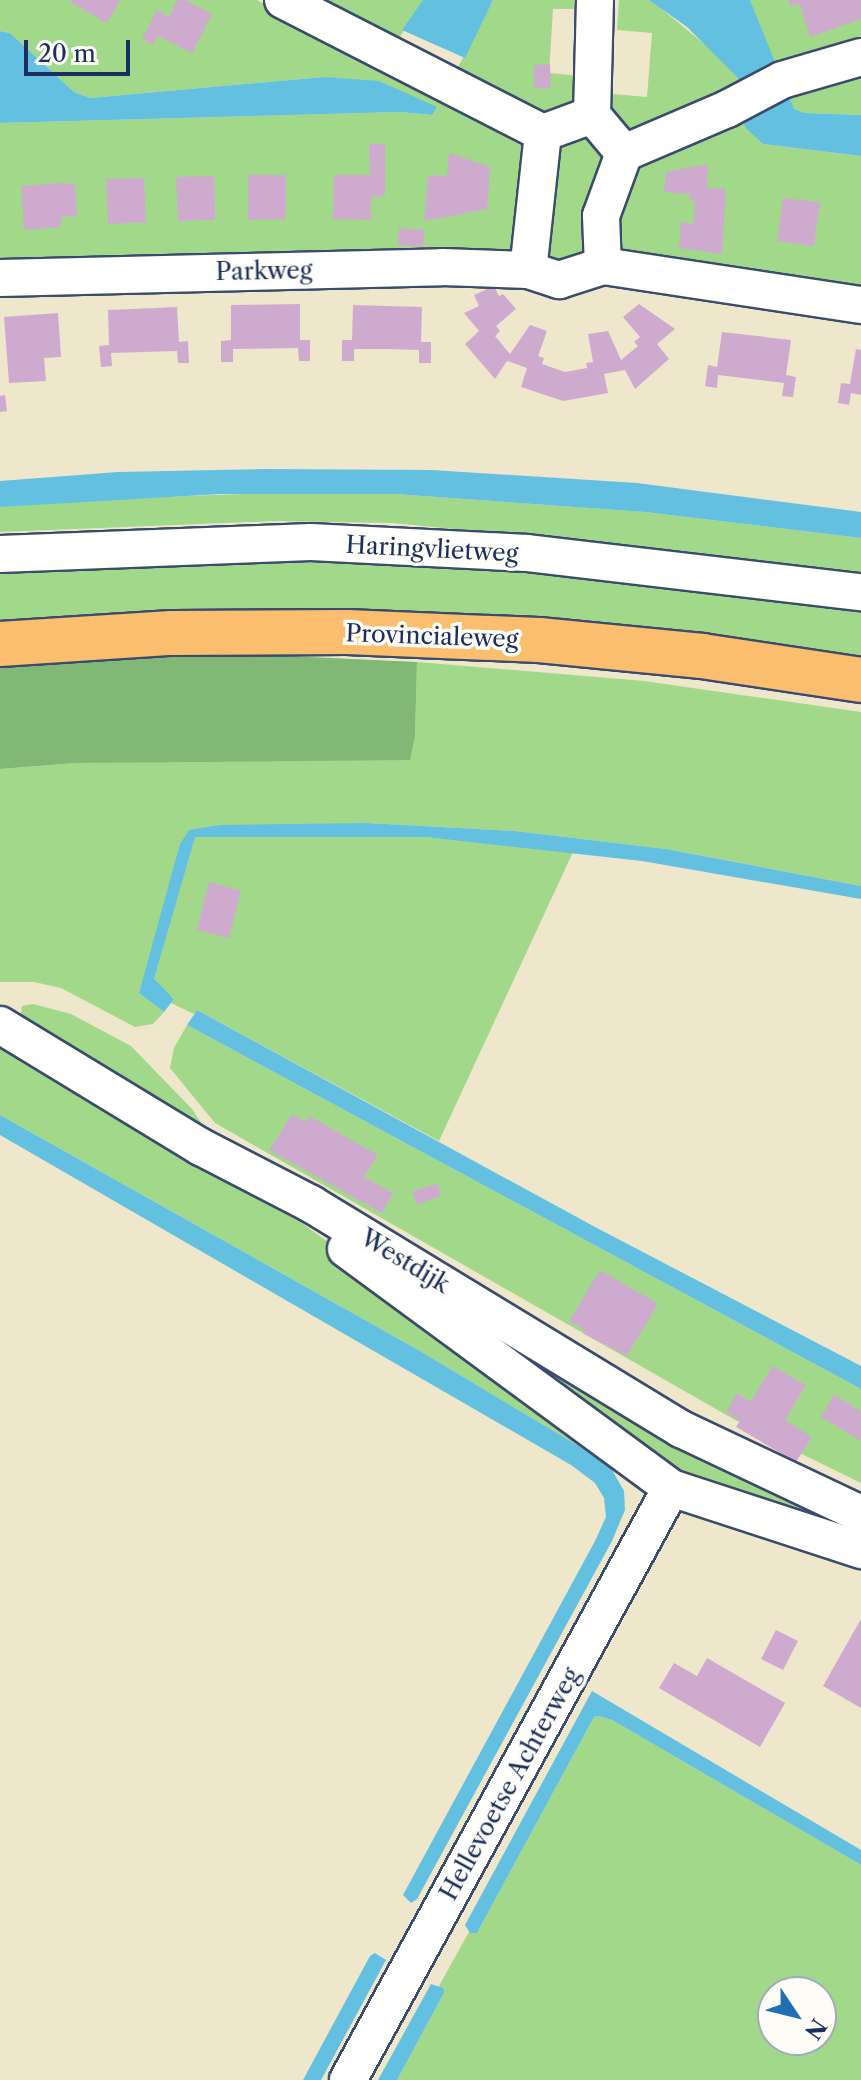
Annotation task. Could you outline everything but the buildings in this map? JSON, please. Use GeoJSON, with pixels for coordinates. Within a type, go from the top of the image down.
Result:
{"type":"FeatureCollection","features":[{"type":"Feature","properties":{"kind":"main road","name":"Provincialeweg"},"geometry":{"type":"LineString","coordinates":[[0,644],[172,633],[363,633],[553,641],[702,656],[861,680]]}},
{"type":"Feature","properties":{"kind":"street"},"geometry":{"type":"LineString","coordinates":[[283,0],[543,133],[592,115]]}},
{"type":"Feature","properties":{"kind":"street"},"geometry":{"type":"LineString","coordinates":[[595,0],[592,115],[624,153]]}},
{"type":"Feature","properties":{"kind":"street"},"geometry":{"type":"LineString","coordinates":[[603,266],[601,216],[624,153],[727,109],[782,80],[861,57]]}},
{"type":"Feature","properties":{"kind":"street"},"geometry":{"type":"LineString","coordinates":[[528,270],[543,133]]}},
{"type":"Feature","properties":{"kind":"street","name":"Parkweg"},"geometry":{"type":"LineString","coordinates":[[0,278],[442,267],[528,270],[559,280],[603,266],[861,305]]}},
{"type":"Feature","properties":{"kind":"street","name":"Haringvlietweg"},"geometry":{"type":"LineString","coordinates":[[0,554],[311,542],[527,553],[861,592]]}},
{"type":"Feature","properties":{"kind":"street","name":"Westdijk"},"geometry":{"type":"LineString","coordinates":[[0,1025],[201,1147],[311,1204],[681,1429],[861,1514]]}},
{"type":"Feature","properties":{"kind":"street"},"geometry":{"type":"LineString","coordinates":[[252,1172],[290,1208],[671,1488],[861,1550]]}},
{"type":"Feature","properties":{"kind":"street","name":"Hellevoetse Achterweg"},"geometry":{"type":"LineString","coordinates":[[348,2080],[671,1488]]}},
{"type":"Feature","properties":{"kind":"green space"},"geometry":{"type":"Polygon","coordinates":[[[0,0],[257,0],[524,147],[527,157],[514,216],[514,252],[0,272],[0,123],[400,112],[431,115],[436,107],[324,77],[90,98],[74,92],[10,33],[0,31],[0,0]]]}},
{"type":"Feature","properties":{"kind":"green space"},"geometry":{"type":"Polygon","coordinates":[[[316,0],[423,0],[395,45],[316,0]]]}},
{"type":"Feature","properties":{"kind":"green space"},"geometry":{"type":"Polygon","coordinates":[[[493,0],[585,0],[585,9],[553,9],[549,73],[581,76],[577,106],[546,122],[455,73],[493,0]]]}},
{"type":"Feature","properties":{"kind":"green space"},"geometry":{"type":"Polygon","coordinates":[[[619,0],[649,0],[657,5],[715,53],[738,78],[740,87],[703,98],[631,138],[613,120],[613,94],[647,97],[652,33],[617,30],[619,0]]]}},
{"type":"Feature","properties":{"kind":"green space"},"geometry":{"type":"Polygon","coordinates":[[[750,0],[861,0],[861,45],[779,76],[750,0]]]}},
{"type":"Feature","properties":{"kind":"green space"},"geometry":{"type":"Polygon","coordinates":[[[861,71],[861,115],[805,113],[794,109],[788,98],[861,71]]]}},
{"type":"Feature","properties":{"kind":"green space"},"geometry":{"type":"Polygon","coordinates":[[[738,113],[763,144],[861,156],[861,296],[614,257],[620,201],[636,167],[738,113]]]}},
{"type":"Feature","properties":{"kind":"green space"},"geometry":{"type":"Polygon","coordinates":[[[589,134],[608,157],[588,254],[572,265],[550,260],[546,248],[550,171],[561,145],[589,134]]]}},
{"type":"Feature","properties":{"kind":"green space"},"geometry":{"type":"Polygon","coordinates":[[[299,492],[395,494],[645,512],[861,538],[861,579],[596,543],[393,523],[276,521],[0,532],[0,507],[56,501],[299,492]]]}},
{"type":"Feature","properties":{"kind":"green space"},"geometry":{"type":"Polygon","coordinates":[[[384,557],[635,578],[861,607],[861,659],[0,625],[0,569],[384,557]]]}},
{"type":"Feature","properties":{"kind":"green space"},"geometry":{"type":"Polygon","coordinates":[[[266,655],[417,662],[415,736],[410,760],[76,763],[0,769],[0,668],[121,658],[266,655]]]}},
{"type":"Feature","properties":{"kind":"green space"},"geometry":{"type":"Polygon","coordinates":[[[417,662],[644,681],[861,712],[861,886],[666,849],[515,831],[367,823],[189,830],[139,993],[164,1012],[153,1024],[135,1027],[61,988],[34,982],[0,982],[0,769],[76,763],[219,760],[415,736],[417,662]]]}},
{"type":"Feature","properties":{"kind":"green space"},"geometry":{"type":"Polygon","coordinates":[[[195,837],[425,837],[573,852],[439,1141],[197,1010],[194,1014],[171,1003],[174,998],[158,987],[154,979],[190,845],[195,837]]]}},
{"type":"Feature","properties":{"kind":"green space"},"geometry":{"type":"Polygon","coordinates":[[[33,1004],[71,1014],[131,1046],[192,1109],[216,1145],[19,1026],[22,1006],[33,1004]]]}},
{"type":"Feature","properties":{"kind":"green space"},"geometry":{"type":"Polygon","coordinates":[[[187,1025],[861,1389],[861,1483],[751,1429],[215,1123],[170,1068],[174,1048],[187,1025]]]}},
{"type":"Feature","properties":{"kind":"green space"},"geometry":{"type":"Polygon","coordinates":[[[0,1036],[242,1180],[592,1432],[582,1448],[420,1351],[0,1115],[0,1036]]]}},
{"type":"Feature","properties":{"kind":"green space"},"geometry":{"type":"Polygon","coordinates":[[[312,1213],[861,1521],[861,1538],[695,1479],[649,1455],[312,1213]]]}},
{"type":"Feature","properties":{"kind":"green space"},"geometry":{"type":"Polygon","coordinates":[[[594,1717],[612,1720],[861,1865],[861,2080],[397,2080],[444,1993],[439,1986],[469,1932],[477,1933],[594,1717]]]}},
{"type":"Feature","properties":{"kind":"water"},"geometry":{"type":"Polygon","coordinates":[[[423,0],[493,0],[465,58],[402,30],[423,0]]]}},
{"type":"Feature","properties":{"kind":"water"},"geometry":{"type":"Polygon","coordinates":[[[649,0],[750,0],[794,109],[805,113],[861,115],[861,156],[763,144],[746,128],[738,113],[738,78],[687,27],[649,0]]]}},
{"type":"Feature","properties":{"kind":"water"},"geometry":{"type":"Polygon","coordinates":[[[0,31],[10,33],[74,92],[90,98],[324,77],[379,81],[437,107],[432,115],[400,112],[0,123],[0,31]]]}},
{"type":"Feature","properties":{"kind":"water"},"geometry":{"type":"Polygon","coordinates":[[[431,470],[637,483],[861,512],[861,538],[645,512],[395,494],[221,494],[0,507],[0,481],[118,472],[431,470]]]}},
{"type":"Feature","properties":{"kind":"water"},"geometry":{"type":"Polygon","coordinates":[[[367,823],[515,831],[666,849],[861,886],[861,899],[642,861],[425,837],[195,837],[154,979],[174,999],[164,1012],[139,993],[180,844],[189,830],[220,825],[367,823]]]}},
{"type":"Feature","properties":{"kind":"water"},"geometry":{"type":"Polygon","coordinates":[[[197,1010],[595,1227],[861,1366],[861,1389],[187,1025],[197,1010]]]}},
{"type":"Feature","properties":{"kind":"water"},"geometry":{"type":"Polygon","coordinates":[[[0,1115],[420,1351],[582,1448],[611,1468],[624,1491],[625,1510],[612,1541],[417,1899],[411,1903],[403,1895],[595,1541],[606,1517],[604,1498],[595,1483],[571,1465],[0,1135],[0,1115]]]}},
{"type":"Feature","properties":{"kind":"water"},"geometry":{"type":"Polygon","coordinates":[[[592,1691],[861,1850],[861,1865],[612,1720],[598,1716],[594,1717],[477,1933],[470,1933],[465,1925],[592,1691]]]}},
{"type":"Feature","properties":{"kind":"water"},"geometry":{"type":"Polygon","coordinates":[[[375,1953],[386,1960],[321,2080],[303,2080],[370,1956],[375,1953]]]}},
{"type":"Feature","properties":{"kind":"water"},"geometry":{"type":"Polygon","coordinates":[[[431,1984],[443,1988],[444,1993],[397,2080],[378,2080],[431,1984]]]}}]}
